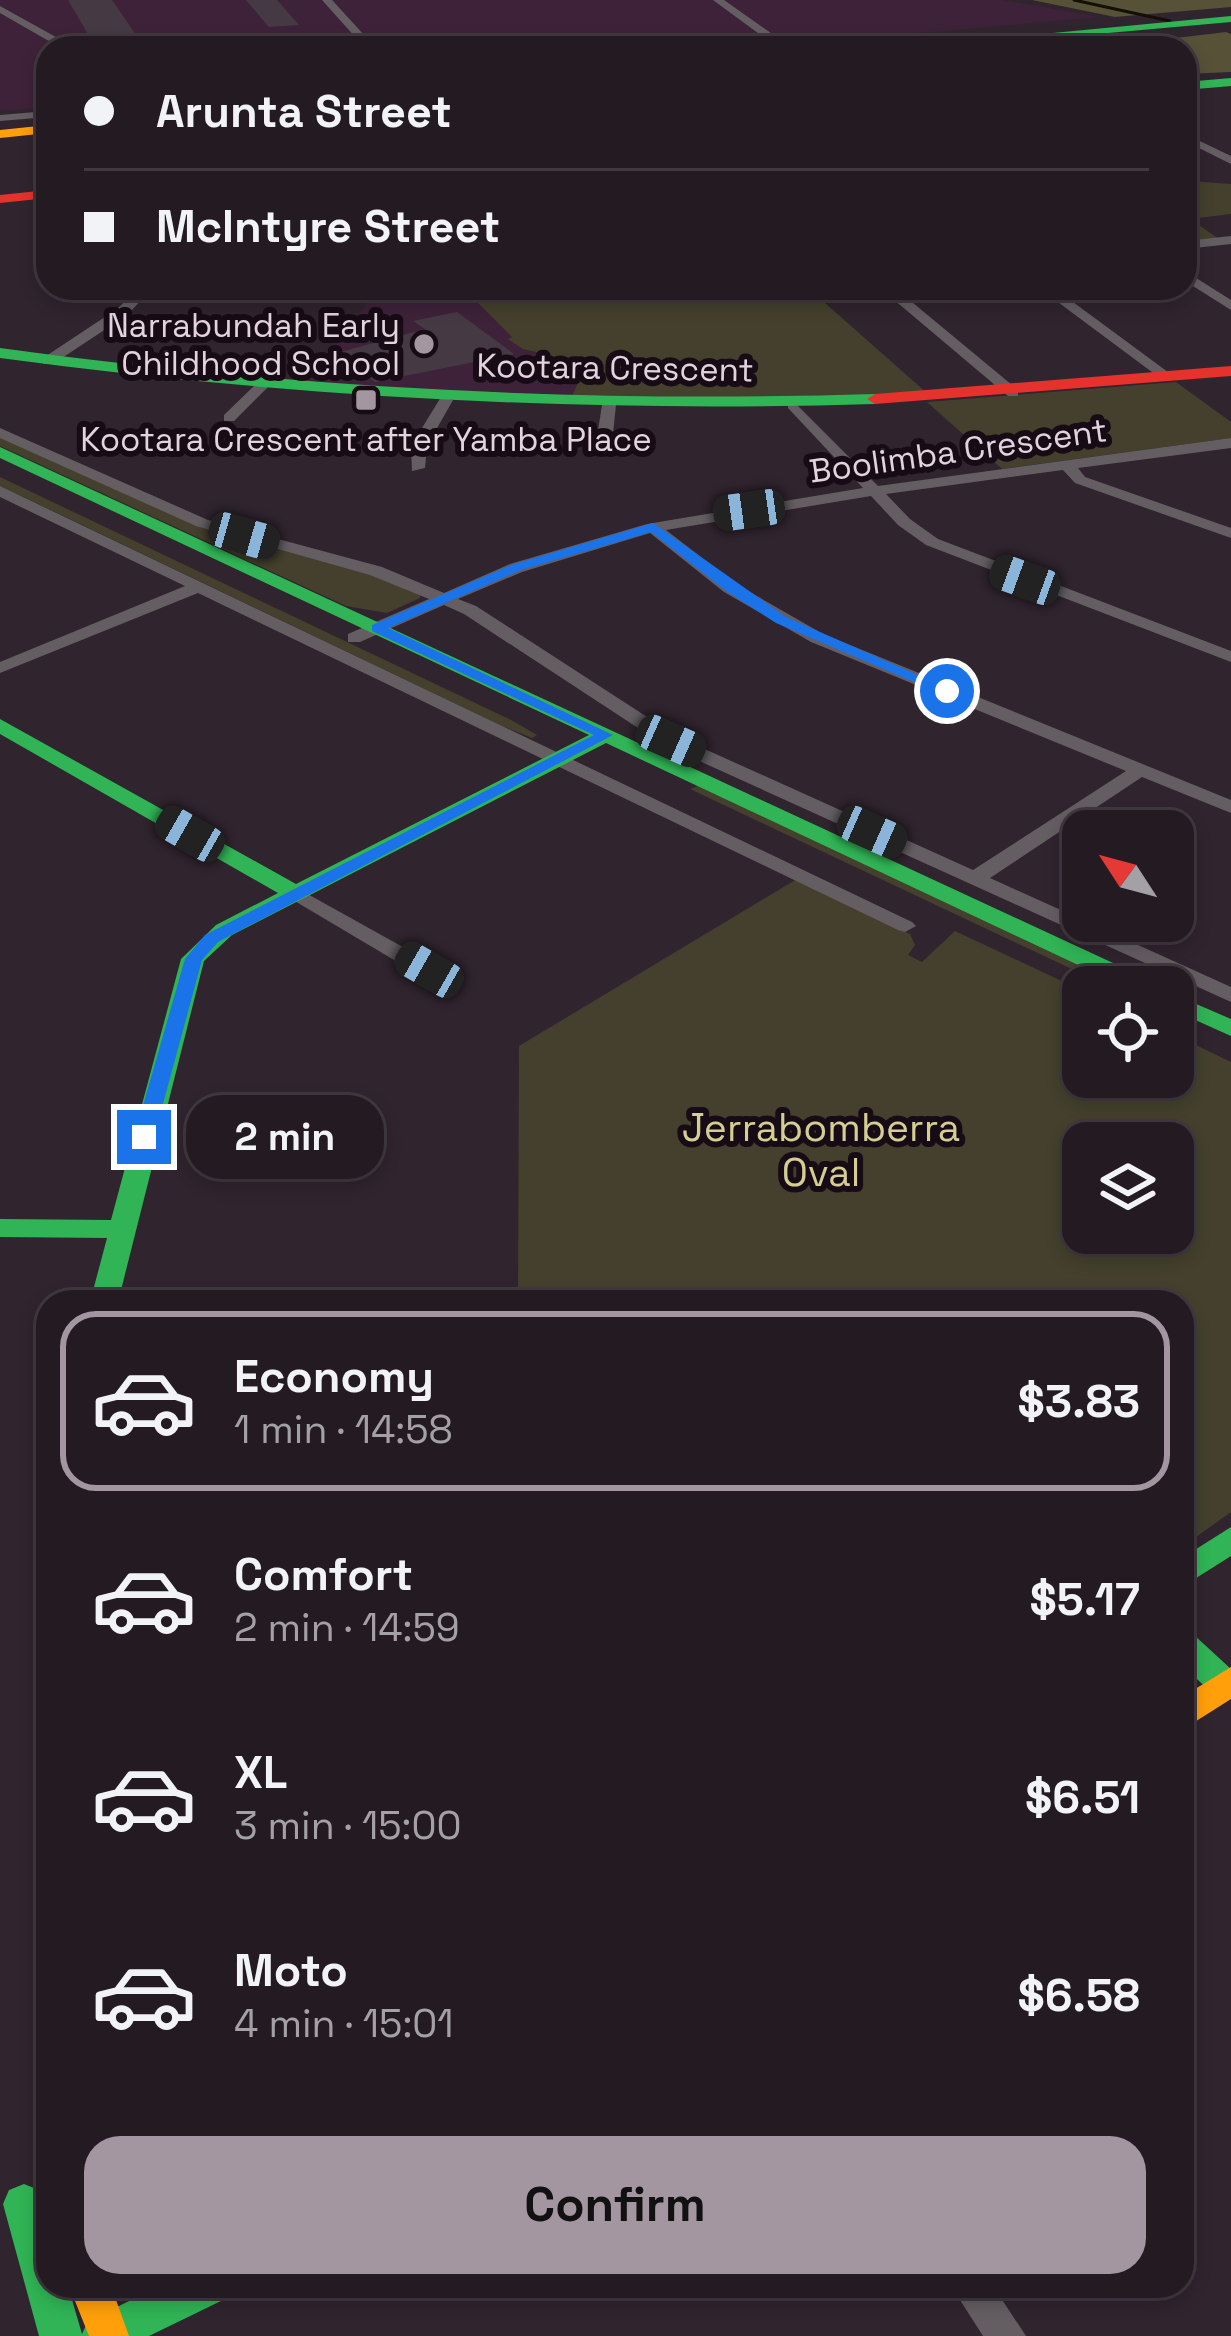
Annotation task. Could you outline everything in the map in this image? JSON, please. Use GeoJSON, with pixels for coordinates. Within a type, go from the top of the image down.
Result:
{"type":"FeatureCollection","features":[{"type":"Feature","properties":{"kind":"main road"},"geometry":{"type":"LineString","coordinates":[[1049,36],[1231,21]]}},
{"type":"Feature","properties":{"kind":"main road"},"geometry":{"type":"LineString","coordinates":[[1076,36],[1173,26]]}},
{"type":"Feature","properties":{"kind":"main road"},"geometry":{"type":"LineString","coordinates":[[1197,86],[1227,85]]}},
{"type":"Feature","properties":{"kind":"main road"},"geometry":{"type":"LineString","coordinates":[[0,130],[36,127]]}},
{"type":"Feature","properties":{"kind":"main road"},"geometry":{"type":"LineString","coordinates":[[0,199],[36,195]]}},
{"type":"Feature","properties":{"kind":"main road","name":"Kootara Crescent"},"geometry":{"type":"LineString","coordinates":[[0,353],[261,387],[610,405],[793,404],[1013,393],[1231,371]]}},
{"type":"Feature","properties":{"kind":"main road"},"geometry":{"type":"LineString","coordinates":[[0,452],[582,747],[1062,973]]}},
{"type":"Feature","properties":{"kind":"main road"},"geometry":{"type":"LineString","coordinates":[[0,470],[365,633]]}},
{"type":"Feature","properties":{"kind":"main road"},"geometry":{"type":"LineString","coordinates":[[0,725],[295,893]]}},
{"type":"Feature","properties":{"kind":"main road"},"geometry":{"type":"LineString","coordinates":[[107,1290],[194,959],[212,938],[582,747]]}},
{"type":"Feature","properties":{"kind":"main road"},"geometry":{"type":"LineString","coordinates":[[582,747],[1095,966]]}},
{"type":"Feature","properties":{"kind":"main road"},"geometry":{"type":"LineString","coordinates":[[1194,1010],[1231,1028]]}},
{"type":"Feature","properties":{"kind":"main road"},"geometry":{"type":"LineString","coordinates":[[1194,1035],[1231,1052]]}},
{"type":"Feature","properties":{"kind":"main road"},"geometry":{"type":"LineString","coordinates":[[0,1228],[122,1229]]}},
{"type":"Feature","properties":{"kind":"main road"},"geometry":{"type":"LineString","coordinates":[[1194,1566],[1231,1540]]}},
{"type":"Feature","properties":{"kind":"main road"},"geometry":{"type":"LineString","coordinates":[[1194,1658],[1221,1688],[1194,1707]]}},
{"type":"Feature","properties":{"kind":"main road"},"geometry":{"type":"LineString","coordinates":[[24,2204],[36,2247]]}},
{"type":"Feature","properties":{"kind":"main road"},"geometry":{"type":"LineString","coordinates":[[50,2298],[61,2336]]}},
{"type":"Feature","properties":{"kind":"main road"},"geometry":{"type":"LineString","coordinates":[[94,2298],[106,2335],[182,2298]]}},
{"type":"Feature","properties":{"kind":"street"},"geometry":{"type":"LineString","coordinates":[[327,0],[359,36]]}},
{"type":"Feature","properties":{"kind":"street"},"geometry":{"type":"LineString","coordinates":[[718,0],[763,36]]}},
{"type":"Feature","properties":{"kind":"street"},"geometry":{"type":"LineString","coordinates":[[0,9],[47,36]]}},
{"type":"Feature","properties":{"kind":"street"},"geometry":{"type":"LineString","coordinates":[[0,118],[36,115]]}},
{"type":"Feature","properties":{"kind":"street"},"geometry":{"type":"LineString","coordinates":[[1197,143],[1231,161]]}},
{"type":"Feature","properties":{"kind":"street"},"geometry":{"type":"LineString","coordinates":[[1197,244],[1231,240]]}},
{"type":"Feature","properties":{"kind":"street"},"geometry":{"type":"LineString","coordinates":[[1197,283],[1231,306]]}},
{"type":"Feature","properties":{"kind":"street"},"geometry":{"type":"LineString","coordinates":[[48,361],[135,300]]}},
{"type":"Feature","properties":{"kind":"street"},"geometry":{"type":"LineString","coordinates":[[901,300],[1013,393]]}},
{"type":"Feature","properties":{"kind":"street"},"geometry":{"type":"LineString","coordinates":[[1062,300],[1169,378]]}},
{"type":"Feature","properties":{"kind":"street"},"geometry":{"type":"LineString","coordinates":[[230,418],[261,387]]}},
{"type":"Feature","properties":{"kind":"street"},"geometry":{"type":"LineString","coordinates":[[417,468],[419,446],[446,400]]}},
{"type":"Feature","properties":{"kind":"street"},"geometry":{"type":"LineString","coordinates":[[793,404],[875,491],[932,542],[1231,657]]}},
{"type":"Feature","properties":{"kind":"street"},"geometry":{"type":"LineString","coordinates":[[604,443],[610,405]]}},
{"type":"Feature","properties":{"kind":"street"},"geometry":{"type":"LineString","coordinates":[[0,432],[202,523],[376,571],[444,598],[517,637],[594,695],[671,741],[1231,995]]}},
{"type":"Feature","properties":{"kind":"street","name":"Boolimba Crescent"},"geometry":{"type":"LineString","coordinates":[[365,633],[516,568],[653,527],[875,491],[1231,443]]}},
{"type":"Feature","properties":{"kind":"street"},"geometry":{"type":"LineString","coordinates":[[1066,466],[1080,480],[1231,532]]}},
{"type":"Feature","properties":{"kind":"street"},"geometry":{"type":"LineString","coordinates":[[0,491],[200,586],[582,747],[905,926]]}},
{"type":"Feature","properties":{"kind":"street"},"geometry":{"type":"LineString","coordinates":[[653,527],[730,588],[799,629],[1231,807]]}},
{"type":"Feature","properties":{"kind":"street"},"geometry":{"type":"LineString","coordinates":[[0,668],[200,586]]}},
{"type":"Feature","properties":{"kind":"street"},"geometry":{"type":"LineString","coordinates":[[974,878],[1140,770]]}},
{"type":"Feature","properties":{"kind":"street"},"geometry":{"type":"LineString","coordinates":[[295,893],[429,970]]}},
{"type":"Feature","properties":{"kind":"street"},"geometry":{"type":"LineString","coordinates":[[979,2298],[1007,2336]]}},
{"type":"Feature","properties":{"kind":"shaded area"},"geometry":{"type":"Polygon","coordinates":[[[0,0],[1003,0],[1099,17],[884,36],[36,36],[36,108],[0,111],[0,0]]]}},
{"type":"Feature","properties":{"kind":"shaded area"},"geometry":{"type":"Polygon","coordinates":[[[1032,0],[1231,0],[1231,7],[1115,17],[1032,0]]]}},
{"type":"Feature","properties":{"kind":"shaded area"},"geometry":{"type":"Polygon","coordinates":[[[1231,34],[1231,72],[1197,73],[1197,36],[1192,36],[1231,34]]]}},
{"type":"Feature","properties":{"kind":"shaded area","name":"Narrabundah Early Childhood School"},"geometry":{"type":"Polygon","coordinates":[[[364,300],[475,300],[523,349],[588,364],[586,373],[570,400],[296,386],[367,305],[364,300]]]}},
{"type":"Feature","properties":{"kind":"green space"},"geometry":{"type":"Polygon","coordinates":[[[1197,182],[1231,184],[1231,214],[1197,218],[1197,182]]]}},
{"type":"Feature","properties":{"kind":"green space"},"geometry":{"type":"Polygon","coordinates":[[[1197,224],[1219,239],[1197,241],[1197,224]]]}},
{"type":"Feature","properties":{"kind":"green space"},"geometry":{"type":"Polygon","coordinates":[[[475,300],[822,300],[928,394],[570,400],[587,364],[523,349],[508,339],[512,337],[475,300]]]}},
{"type":"Feature","properties":{"kind":"green space"},"geometry":{"type":"Polygon","coordinates":[[[1176,382],[1231,422],[1231,438],[1002,469],[927,402],[1176,382]]]}},
{"type":"Feature","properties":{"kind":"green space"},"geometry":{"type":"Polygon","coordinates":[[[0,437],[207,528],[373,575],[420,598],[387,613],[346,606],[0,446],[0,437]]]}},
{"type":"Feature","properties":{"kind":"green space"},"geometry":{"type":"Polygon","coordinates":[[[0,477],[537,735],[532,738],[500,725],[0,486],[0,477]]]}},
{"type":"Feature","properties":{"kind":"green space"},"geometry":{"type":"Polygon","coordinates":[[[698,786],[1087,966],[1065,966],[690,789],[698,786]]]}},
{"type":"Feature","properties":{"kind":"green space","name":"Jerrabomberra Oval"},"geometry":{"type":"Polygon","coordinates":[[[797,879],[910,934],[915,945],[908,955],[922,962],[955,931],[1062,981],[1062,1098],[1194,1098],[1194,1044],[1231,1062],[1231,1512],[1194,1538],[1194,1290],[518,1290],[519,1046],[797,879]]]}},
{"type":"Feature","properties":{"kind":"building"},"geometry":{"type":"Polygon","coordinates":[[[68,0],[112,0],[137,36],[97,36],[88,34],[68,0]]]}},
{"type":"Feature","properties":{"kind":"building"},"geometry":{"type":"Polygon","coordinates":[[[246,0],[277,0],[299,25],[269,27],[246,0]]]}},
{"type":"Feature","properties":{"kind":"building","name":"Narrabundah Early Childhood School"},"geometry":{"type":"Polygon","coordinates":[[[457,312],[514,354],[375,382],[333,354],[425,329],[413,321],[457,312]]]}},
{"type":"Feature","properties":{"kind":"waterway"},"geometry":{"type":"LineString","coordinates":[[1074,0],[1170,21]]}},
{"type":"Feature","properties":{"kind":"traffic: fast"},"geometry":{"type":"LineString","coordinates":[[1037,36],[1231,19]]}},
{"type":"Feature","properties":{"kind":"traffic: fast"},"geometry":{"type":"LineString","coordinates":[[1197,85],[1231,82]]}},
{"type":"Feature","properties":{"kind":"traffic: fast"},"geometry":{"type":"LineString","coordinates":[[0,353],[218,380],[436,397],[655,403],[875,399]]}},
{"type":"Feature","properties":{"kind":"traffic: fast"},"geometry":{"type":"LineString","coordinates":[[0,452],[1100,966]]}},
{"type":"Feature","properties":{"kind":"traffic: fast"},"geometry":{"type":"LineString","coordinates":[[0,725],[295,893]]}},
{"type":"Feature","properties":{"kind":"traffic: fast"},"geometry":{"type":"LineString","coordinates":[[107,1290],[193,959],[224,930],[605,735]]}},
{"type":"Feature","properties":{"kind":"traffic: fast"},"geometry":{"type":"LineString","coordinates":[[1194,1011],[1231,1028]]}},
{"type":"Feature","properties":{"kind":"traffic: fast"},"geometry":{"type":"LineString","coordinates":[[0,1228],[122,1229]]}},
{"type":"Feature","properties":{"kind":"traffic: fast"},"geometry":{"type":"LineString","coordinates":[[1194,1566],[1231,1539]]}},
{"type":"Feature","properties":{"kind":"traffic: fast"},"geometry":{"type":"LineString","coordinates":[[1194,1655],[1226,1685]]}},
{"type":"Feature","properties":{"kind":"traffic: fast"},"geometry":{"type":"LineString","coordinates":[[24,2204],[36,2247]]}},
{"type":"Feature","properties":{"kind":"traffic: fast"},"geometry":{"type":"LineString","coordinates":[[50,2298],[61,2336]]}},
{"type":"Feature","properties":{"kind":"traffic: fast"},"geometry":{"type":"LineString","coordinates":[[103,2336],[181,2298]]}},
{"type":"Feature","properties":{"kind":"traffic: slow"},"geometry":{"type":"LineString","coordinates":[[0,134],[36,130]]}},
{"type":"Feature","properties":{"kind":"traffic: slow"},"geometry":{"type":"LineString","coordinates":[[1194,1707],[1231,1681]]}},
{"type":"Feature","properties":{"kind":"traffic: slow"},"geometry":{"type":"LineString","coordinates":[[95,2298],[109,2333]]}},
{"type":"Feature","properties":{"kind":"traffic: jam"},"geometry":{"type":"LineString","coordinates":[[0,199],[36,195]]}},
{"type":"Feature","properties":{"kind":"traffic: jam"},"geometry":{"type":"LineString","coordinates":[[875,399],[1231,371]]}},
{"type":"Feature","properties":{"kind":"place","name":"Narrabundah Early Childhood School"},"geometry":{"type":"Point","coordinates":[424,344]}},
{"type":"Feature","properties":{"kind":"place","name":"Kootara Crescent after Yamba Place"},"geometry":{"type":"Point","coordinates":[366,400]}},
{"type":"Feature","properties":{"kind":"route"},"geometry":{"type":"LineString","coordinates":[[144,1137],[194,959],[212,938],[605,735],[376,628],[516,568],[653,527],[730,588],[781,620],[947,691]]}}]}
